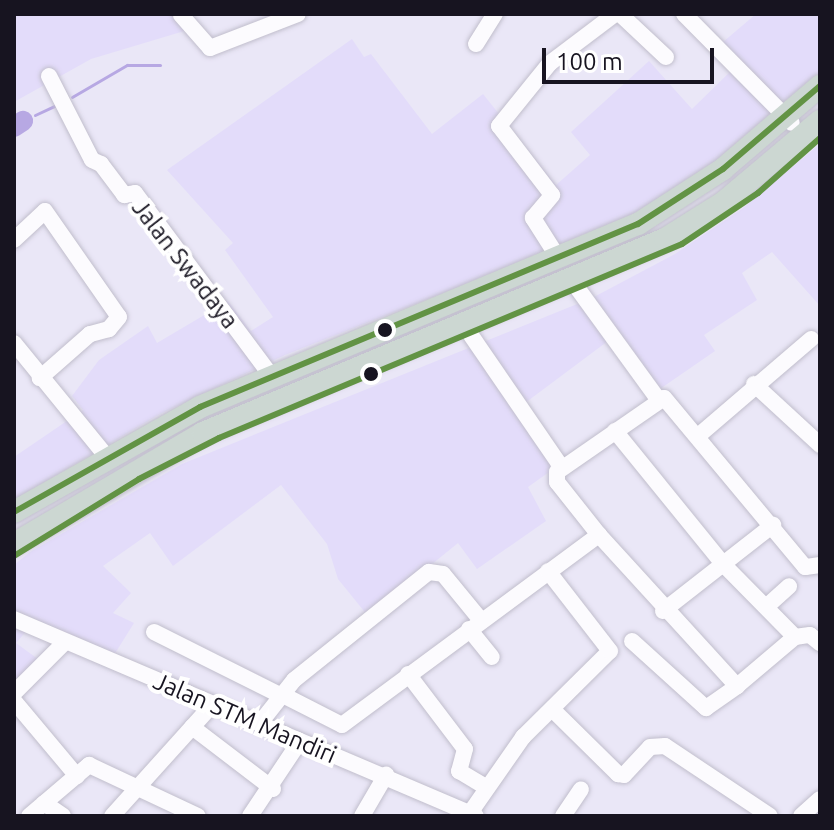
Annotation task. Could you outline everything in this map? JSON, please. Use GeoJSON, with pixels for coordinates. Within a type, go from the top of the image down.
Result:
{"type":"FeatureCollection","features":[{"type":"Feature","properties":{"kind":"highway"},"geometry":{"type":"LineString","coordinates":[[20,541],[47,497],[106,456],[199,427],[468,330],[572,269],[672,216],[717,187],[789,120],[820,86]]}},
{"type":"Feature","properties":{"kind":"highway"},"geometry":{"type":"LineString","coordinates":[[789,120],[820,98]]}},
{"type":"Feature","properties":{"kind":"highway"},"geometry":{"type":"LineString","coordinates":[[776,168],[820,121]]}},
{"type":"Feature","properties":{"kind":"highway"},"geometry":{"type":"LineString","coordinates":[[20,541],[272,377],[572,269],[665,239],[820,138]]}},
{"type":"Feature","properties":{"kind":"highway"},"geometry":{"type":"LineString","coordinates":[[14,512],[199,427],[572,269]]}},
{"type":"Feature","properties":{"kind":"street"},"geometry":{"type":"LineString","coordinates":[[181,15],[201,43],[298,14]]}},
{"type":"Feature","properties":{"kind":"street"},"geometry":{"type":"LineString","coordinates":[[476,44],[495,14]]}},
{"type":"Feature","properties":{"kind":"street"},"geometry":{"type":"LineString","coordinates":[[658,399],[572,269],[533,218],[552,195],[499,126],[533,80],[593,20],[617,14],[666,57]]}},
{"type":"Feature","properties":{"kind":"street"},"geometry":{"type":"LineString","coordinates":[[684,14],[789,120]]}},
{"type":"Feature","properties":{"kind":"street","name":"Jalan Swadaya"},"geometry":{"type":"LineString","coordinates":[[49,76],[92,160],[101,164],[124,195],[135,193],[272,377]]}},
{"type":"Feature","properties":{"kind":"street"},"geometry":{"type":"LineString","coordinates":[[15,237],[45,211],[120,318],[109,329],[90,334],[40,378]]}},
{"type":"Feature","properties":{"kind":"street"},"geometry":{"type":"LineString","coordinates":[[468,330],[562,468]]}},
{"type":"Feature","properties":{"kind":"street"},"geometry":{"type":"LineString","coordinates":[[698,436],[754,384],[811,339]]}},
{"type":"Feature","properties":{"kind":"street"},"geometry":{"type":"LineString","coordinates":[[14,343],[106,456]]}},
{"type":"Feature","properties":{"kind":"street"},"geometry":{"type":"LineString","coordinates":[[754,384],[820,445]]}},
{"type":"Feature","properties":{"kind":"street"},"geometry":{"type":"LineString","coordinates":[[737,686],[663,611],[599,535],[557,482],[562,468],[658,399],[667,399],[805,567],[820,565]]}},
{"type":"Feature","properties":{"kind":"street"},"geometry":{"type":"LineString","coordinates":[[615,431],[724,565],[795,637]]}},
{"type":"Feature","properties":{"kind":"street"},"geometry":{"type":"LineString","coordinates":[[663,611],[773,525]]}},
{"type":"Feature","properties":{"kind":"street"},"geometry":{"type":"LineString","coordinates":[[154,632],[339,726],[599,535]]}},
{"type":"Feature","properties":{"kind":"street"},"geometry":{"type":"LineString","coordinates":[[473,815],[486,787],[552,709],[610,651],[548,571]]}},
{"type":"Feature","properties":{"kind":"street"},"geometry":{"type":"LineString","coordinates":[[260,723],[280,694],[429,572],[443,574],[492,657]]}},
{"type":"Feature","properties":{"kind":"street"},"geometry":{"type":"LineString","coordinates":[[766,607],[789,586]]}},
{"type":"Feature","properties":{"kind":"street","name":"Jalan STM Mandiri"},"geometry":{"type":"LineString","coordinates":[[14,619],[386,775],[473,815]]}},
{"type":"Feature","properties":{"kind":"street"},"geometry":{"type":"LineString","coordinates":[[632,641],[706,708],[795,637],[819,638]]}},
{"type":"Feature","properties":{"kind":"street"},"geometry":{"type":"LineString","coordinates":[[14,693],[65,642]]}},
{"type":"Feature","properties":{"kind":"street"},"geometry":{"type":"LineString","coordinates":[[408,674],[465,749],[459,771],[486,787]]}},
{"type":"Feature","properties":{"kind":"street"},"geometry":{"type":"LineString","coordinates":[[14,701],[77,776]]}},
{"type":"Feature","properties":{"kind":"street"},"geometry":{"type":"LineString","coordinates":[[112,816],[140,789],[213,704]]}},
{"type":"Feature","properties":{"kind":"street"},"geometry":{"type":"LineString","coordinates":[[552,709],[618,774],[624,775],[650,747],[665,746],[770,816]]}},
{"type":"Feature","properties":{"kind":"street"},"geometry":{"type":"LineString","coordinates":[[192,727],[273,789]]}},
{"type":"Feature","properties":{"kind":"street"},"geometry":{"type":"LineString","coordinates":[[250,816],[273,789],[300,741]]}},
{"type":"Feature","properties":{"kind":"street"},"geometry":{"type":"LineString","coordinates":[[29,816],[95,765],[198,816]]}},
{"type":"Feature","properties":{"kind":"street"},"geometry":{"type":"LineString","coordinates":[[362,816],[386,775]]}},
{"type":"Feature","properties":{"kind":"street"},"geometry":{"type":"LineString","coordinates":[[563,816],[581,789]]}},
{"type":"Feature","properties":{"kind":"street"},"geometry":{"type":"LineString","coordinates":[[806,815],[820,799]]}},
{"type":"Feature","properties":{"kind":"street"},"geometry":{"type":"LineString","coordinates":[[44,803],[63,816]]}},
{"type":"Feature","properties":{"kind":"shaded area"},"geometry":{"type":"Polygon","coordinates":[[[14,14],[182,14],[191,29],[91,59],[14,102],[14,14]]]}},
{"type":"Feature","properties":{"kind":"shaded area"},"geometry":{"type":"Polygon","coordinates":[[[756,14],[820,14],[820,78],[695,180],[619,224],[285,355],[160,414],[14,500],[14,457],[83,410],[72,396],[99,360],[148,326],[157,343],[228,301],[251,331],[273,317],[225,250],[233,243],[167,170],[352,39],[364,57],[371,54],[432,134],[483,94],[556,185],[590,155],[571,132],[649,61],[692,109],[735,67],[716,48],[756,14]]]}},
{"type":"Feature","properties":{"kind":"shaded area"},"geometry":{"type":"Polygon","coordinates":[[[820,144],[820,306],[772,252],[742,273],[757,300],[704,335],[715,351],[657,391],[616,335],[521,406],[559,465],[528,487],[546,521],[477,569],[458,543],[368,616],[338,579],[327,544],[281,485],[173,566],[150,533],[103,566],[131,593],[113,613],[134,623],[114,655],[34,622],[16,643],[46,665],[14,698],[14,565],[30,552],[182,464],[592,298],[675,254],[742,209],[820,144]]]}},
{"type":"Feature","properties":{"kind":"waterway"},"geometry":{"type":"LineString","coordinates":[[72,97],[127,65],[160,65]]}},
{"type":"Feature","properties":{"kind":"waterway"},"geometry":{"type":"LineString","coordinates":[[35,115],[54,106]]}},
{"type":"Feature","properties":{"kind":"waterway"},"geometry":{"type":"LineString","coordinates":[[14,127],[23,121]]}},
{"type":"Feature","properties":{"kind":"transit line"},"geometry":{"type":"LineString","coordinates":[[14,512],[200,407],[638,224],[723,169],[820,86]]}},
{"type":"Feature","properties":{"kind":"transit line"},"geometry":{"type":"LineString","coordinates":[[14,556],[139,479],[219,438],[682,244],[758,193],[820,138]]}}]}
